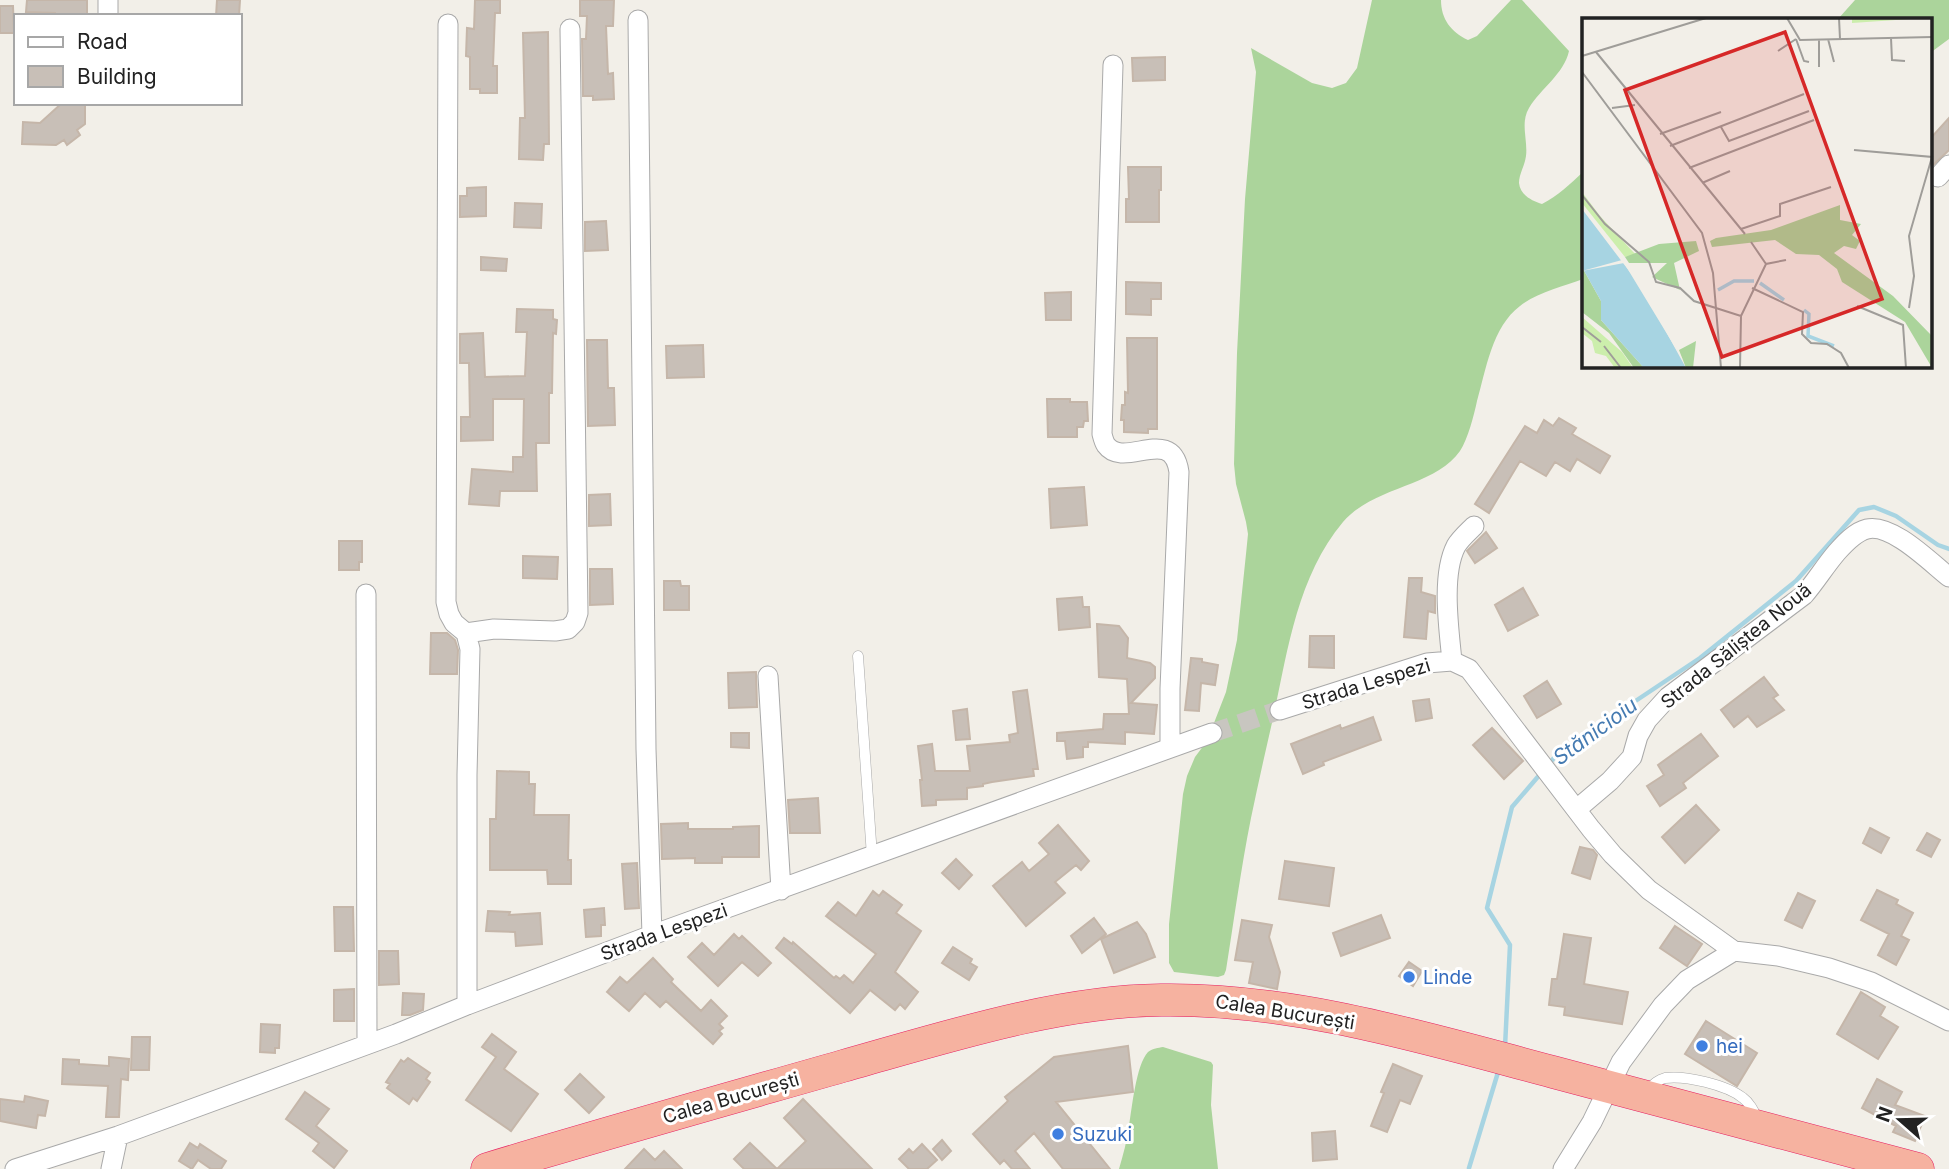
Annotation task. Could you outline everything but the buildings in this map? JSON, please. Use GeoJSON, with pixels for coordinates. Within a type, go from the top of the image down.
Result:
{"type":"FeatureCollection","features":[{"type":"Feature","properties":{"kind":"highway","name":"Calea București"},"geometry":{"type":"LineString","coordinates":[[488,1169],[942,1038],[1049,1013],[1107,1003],[1158,1000],[1264,1005],[1386,1029],[1918,1169]]}},
{"type":"Feature","properties":{"kind":"street"},"geometry":{"type":"LineString","coordinates":[[638,20],[646,749],[652,935]]}},
{"type":"Feature","properties":{"kind":"street"},"geometry":{"type":"LineString","coordinates":[[448,24],[446,602],[454,623],[466,632],[470,649],[467,1005]]}},
{"type":"Feature","properties":{"kind":"street"},"geometry":{"type":"LineString","coordinates":[[466,632],[494,629],[568,629],[575,622],[578,613],[569,29]]}},
{"type":"Feature","properties":{"kind":"street"},"geometry":{"type":"LineString","coordinates":[[1113,65],[1102,434],[1106,446],[1114,451],[1162,449],[1177,458],[1179,472],[1170,747]]}},
{"type":"Feature","properties":{"kind":"street"},"geometry":{"type":"LineString","coordinates":[[1474,526],[1457,544],[1452,556],[1447,618],[1452,661],[1469,668],[1613,855],[1649,890],[1734,951],[1778,956],[1829,968],[1871,982],[1949,1021]]}},
{"type":"Feature","properties":{"kind":"street","name":"Strada Săliștea Nouă"},"geometry":{"type":"LineString","coordinates":[[1577,809],[1610,781],[1632,757],[1637,736],[1647,720],[1668,697],[1804,595],[1853,536],[1868,529],[1882,530],[1905,542],[1949,578]]}},
{"type":"Feature","properties":{"kind":"street"},"geometry":{"type":"LineString","coordinates":[[366,594],[367,1044]]}},
{"type":"Feature","properties":{"kind":"street","name":"Strada Lespezi"},"geometry":{"type":"LineString","coordinates":[[1280,710],[1427,663],[1452,661]]}},
{"type":"Feature","properties":{"kind":"street"},"geometry":{"type":"LineString","coordinates":[[768,676],[781,890]]}},
{"type":"Feature","properties":{"kind":"street","name":"Strada Lespezi"},"geometry":{"type":"LineString","coordinates":[[15,1169],[118,1136],[652,935],[1212,733]]}},
{"type":"Feature","properties":{"kind":"street"},"geometry":{"type":"LineString","coordinates":[[1563,1169],[1592,1122],[1621,1062],[1663,1005],[1687,980],[1734,951]]}},
{"type":"Feature","properties":{"kind":"street"},"geometry":{"type":"LineString","coordinates":[[111,1169],[118,1136]]}},
{"type":"Feature","properties":{"kind":"lane"},"geometry":{"type":"LineString","coordinates":[[858,656],[872,856]]}},
{"type":"Feature","properties":{"kind":"green space"},"geometry":{"type":"Polygon","coordinates":[[[1372,0],[1441,0],[1448,24],[1468,40],[1477,36],[1511,0],[1522,0],[1569,51],[1562,67],[1526,114],[1526,156],[1519,183],[1524,194],[1542,204],[1559,194],[1582,173],[1582,279],[1534,297],[1510,315],[1491,350],[1466,440],[1449,463],[1436,472],[1356,510],[1343,522],[1328,543],[1305,589],[1290,638],[1251,818],[1226,970],[1224,975],[1218,977],[1174,972],[1169,963],[1169,924],[1183,794],[1195,757],[1207,741],[1226,692],[1237,640],[1248,534],[1234,464],[1245,199],[1256,72],[1251,48],[1312,83],[1332,88],[1346,83],[1357,68],[1372,0]]]}},
{"type":"Feature","properties":{"kind":"green space"},"geometry":{"type":"Polygon","coordinates":[[[1855,0],[1949,0],[1949,39],[1932,52],[1932,18],[1839,18],[1855,0]]]}},
{"type":"Feature","properties":{"kind":"green space"},"geometry":{"type":"Polygon","coordinates":[[[1163,1047],[1211,1062],[1213,1065],[1211,1105],[1218,1169],[1119,1169],[1140,1067],[1148,1052],[1163,1047]]]}},
{"type":"Feature","properties":{"kind":"waterway","name":"Stănicioiu"},"geometry":{"type":"LineString","coordinates":[[1548,765],[1559,752],[1700,658],[1796,581],[1859,510],[1874,507],[1896,516],[1938,545],[1949,549]]}},
{"type":"Feature","properties":{"kind":"waterway","name":"Stănicioiu"},"geometry":{"type":"LineString","coordinates":[[1505,1047],[1510,945],[1487,908],[1512,807],[1542,772]]}},
{"type":"Feature","properties":{"kind":"waterway","name":"Stănicioiu"},"geometry":{"type":"LineString","coordinates":[[1469,1168],[1499,1069]]}},
{"type":"Feature","properties":{"kind":"tunnel"},"geometry":{"type":"LineString","coordinates":[[1212,733],[1280,710]]}},
{"type":"Feature","properties":{"kind":"place","name":"Linde"},"geometry":{"type":"Point","coordinates":[1409,977]}},
{"type":"Feature","properties":{"kind":"place","name":"hei"},"geometry":{"type":"Point","coordinates":[1702,1046]}},
{"type":"Feature","properties":{"kind":"place","name":"Suzuki"},"geometry":{"type":"Point","coordinates":[1058,1134]}}]}
